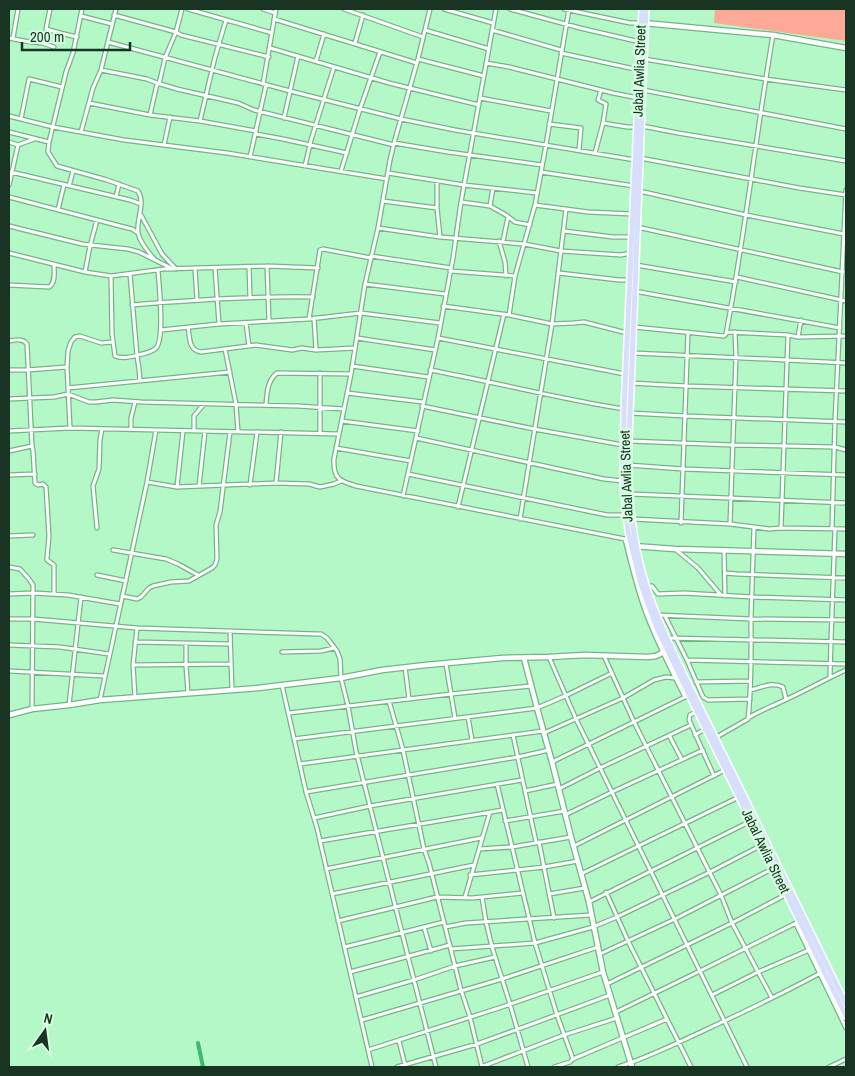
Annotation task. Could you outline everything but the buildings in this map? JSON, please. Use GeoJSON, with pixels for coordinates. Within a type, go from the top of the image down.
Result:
{"type":"FeatureCollection","features":[{"type":"Feature","properties":{"kind":"main road","name":"Jabal Awlia Street"},"geometry":{"type":"LineString","coordinates":[[639,126],[644,59],[642,9]]}},
{"type":"Feature","properties":{"kind":"main road","name":"Jabal Awlia Street"},"geometry":{"type":"LineString","coordinates":[[646,9],[640,42],[638,98],[639,192],[633,214],[626,374],[630,413],[628,465],[632,519],[631,543],[667,638],[846,1004]]}},
{"type":"Feature","properties":{"kind":"main road","name":"Jabal Awlia Street"},"geometry":{"type":"LineString","coordinates":[[638,159],[634,186],[637,227],[633,353],[624,409],[624,481],[626,515],[631,543],[645,597],[665,652],[739,796],[787,894],[822,972],[846,1016]]}},
{"type":"Feature","properties":{"kind":"street"},"geometry":{"type":"LineString","coordinates":[[18,9],[11,38],[54,47]]}},
{"type":"Feature","properties":{"kind":"street"},"geometry":{"type":"LineString","coordinates":[[50,9],[46,29],[77,37]]}},
{"type":"Feature","properties":{"kind":"street"},"geometry":{"type":"LineString","coordinates":[[82,9],[77,37],[62,87],[48,152],[56,165],[138,191],[141,204],[138,234]]}},
{"type":"Feature","properties":{"kind":"street"},"geometry":{"type":"LineString","coordinates":[[81,132],[93,88],[101,70],[116,9]]}},
{"type":"Feature","properties":{"kind":"street"},"geometry":{"type":"LineString","coordinates":[[150,114],[165,58],[176,32],[182,9]]}},
{"type":"Feature","properties":{"kind":"street"},"geometry":{"type":"LineString","coordinates":[[188,9],[272,33]]}},
{"type":"Feature","properties":{"kind":"street"},"geometry":{"type":"LineString","coordinates":[[209,15],[210,9]]}},
{"type":"Feature","properties":{"kind":"street"},"geometry":{"type":"LineString","coordinates":[[263,9],[275,13]]}},
{"type":"Feature","properties":{"kind":"street"},"geometry":{"type":"LineString","coordinates":[[250,157],[265,84],[276,9]]}},
{"type":"Feature","properties":{"kind":"street"},"geometry":{"type":"LineString","coordinates":[[345,9],[423,37]]}},
{"type":"Feature","properties":{"kind":"street"},"geometry":{"type":"LineString","coordinates":[[430,9],[394,144],[365,284],[351,374],[336,448],[334,469],[336,476],[341,481],[356,486],[631,543],[675,549],[846,554]]}},
{"type":"Feature","properties":{"kind":"street"},"geometry":{"type":"LineString","coordinates":[[444,9],[493,22]]}},
{"type":"Feature","properties":{"kind":"street"},"geometry":{"type":"LineString","coordinates":[[403,496],[438,338],[496,9]]}},
{"type":"Feature","properties":{"kind":"street"},"geometry":{"type":"LineString","coordinates":[[510,9],[566,25],[640,42]]}},
{"type":"Feature","properties":{"kind":"street"},"geometry":{"type":"LineString","coordinates":[[509,315],[515,276],[530,225],[546,145],[567,9],[630,23],[773,35],[846,48]]}},
{"type":"Feature","properties":{"kind":"street"},"geometry":{"type":"LineString","coordinates":[[114,15],[181,35],[269,57]]}},
{"type":"Feature","properties":{"kind":"street"},"geometry":{"type":"LineString","coordinates":[[355,44],[363,15]]}},
{"type":"Feature","properties":{"kind":"street"},"geometry":{"type":"LineString","coordinates":[[81,16],[112,24]]}},
{"type":"Feature","properties":{"kind":"street"},"geometry":{"type":"LineString","coordinates":[[274,19],[380,52],[484,76]]}},
{"type":"Feature","properties":{"kind":"street"},"geometry":{"type":"LineString","coordinates":[[200,121],[218,45],[226,20]]}},
{"type":"Feature","properties":{"kind":"street"},"geometry":{"type":"LineString","coordinates":[[425,30],[489,49]]}},
{"type":"Feature","properties":{"kind":"street"},"geometry":{"type":"LineString","coordinates":[[492,30],[561,52],[639,70]]}},
{"type":"Feature","properties":{"kind":"street"},"geometry":{"type":"LineString","coordinates":[[316,61],[324,34]]}},
{"type":"Feature","properties":{"kind":"street"},"geometry":{"type":"LineString","coordinates":[[633,327],[724,336],[727,332],[773,35]]}},
{"type":"Feature","properties":{"kind":"street"},"geometry":{"type":"LineString","coordinates":[[108,42],[402,119],[474,133],[846,195]]}},
{"type":"Feature","properties":{"kind":"street"},"geometry":{"type":"LineString","coordinates":[[270,48],[371,78],[479,105]]}},
{"type":"Feature","properties":{"kind":"street"},"geometry":{"type":"LineString","coordinates":[[341,171],[380,52]]}},
{"type":"Feature","properties":{"kind":"street"},"geometry":{"type":"LineString","coordinates":[[284,118],[298,56]]}},
{"type":"Feature","properties":{"kind":"street"},"geometry":{"type":"LineString","coordinates":[[644,59],[846,90]]}},
{"type":"Feature","properties":{"kind":"street"},"geometry":{"type":"LineString","coordinates":[[486,63],[638,98]]}},
{"type":"Feature","properties":{"kind":"street"},"geometry":{"type":"LineString","coordinates":[[305,166],[334,67]]}},
{"type":"Feature","properties":{"kind":"street"},"geometry":{"type":"LineString","coordinates":[[101,70],[147,79],[158,84],[238,103],[284,118],[394,144],[542,165]]}},
{"type":"Feature","properties":{"kind":"street"},"geometry":{"type":"LineString","coordinates":[[21,119],[29,79],[62,87]]}},
{"type":"Feature","properties":{"kind":"street"},"geometry":{"type":"LineString","coordinates":[[595,153],[606,104],[606,102],[598,100],[601,90]]}},
{"type":"Feature","properties":{"kind":"street"},"geometry":{"type":"LineString","coordinates":[[643,90],[846,129]]}},
{"type":"Feature","properties":{"kind":"street"},"geometry":{"type":"LineString","coordinates":[[480,98],[551,111]]}},
{"type":"Feature","properties":{"kind":"street"},"geometry":{"type":"LineString","coordinates":[[89,103],[200,121],[346,153]]}},
{"type":"Feature","properties":{"kind":"street"},"geometry":{"type":"LineString","coordinates":[[9,116],[53,127],[124,140],[250,157],[387,179]]}},
{"type":"Feature","properties":{"kind":"street"},"geometry":{"type":"LineString","coordinates":[[164,146],[170,117]]}},
{"type":"Feature","properties":{"kind":"street"},"geometry":{"type":"LineString","coordinates":[[603,123],[627,127],[639,126],[846,161]]}},
{"type":"Feature","properties":{"kind":"street"},"geometry":{"type":"LineString","coordinates":[[549,124],[582,128],[579,150]]}},
{"type":"Feature","properties":{"kind":"street"},"geometry":{"type":"LineString","coordinates":[[9,132],[49,142]]}},
{"type":"Feature","properties":{"kind":"street"},"geometry":{"type":"LineString","coordinates":[[9,142],[18,145],[36,139]]}},
{"type":"Feature","properties":{"kind":"street"},"geometry":{"type":"LineString","coordinates":[[9,185],[18,145]]}},
{"type":"Feature","properties":{"kind":"street"},"geometry":{"type":"LineString","coordinates":[[11,170],[141,204]]}},
{"type":"Feature","properties":{"kind":"street"},"geometry":{"type":"LineString","coordinates":[[69,186],[73,171]]}},
{"type":"Feature","properties":{"kind":"street"},"geometry":{"type":"LineString","coordinates":[[540,172],[634,186]]}},
{"type":"Feature","properties":{"kind":"street"},"geometry":{"type":"LineString","coordinates":[[388,173],[464,185],[537,192]]}},
{"type":"Feature","properties":{"kind":"street"},"geometry":{"type":"LineString","coordinates":[[437,181],[440,237]]}},
{"type":"Feature","properties":{"kind":"street"},"geometry":{"type":"LineString","coordinates":[[116,197],[119,184]]}},
{"type":"Feature","properties":{"kind":"street"},"geometry":{"type":"LineString","coordinates":[[58,210],[64,185]]}},
{"type":"Feature","properties":{"kind":"street"},"geometry":{"type":"LineString","coordinates":[[490,206],[493,188]]}},
{"type":"Feature","properties":{"kind":"street"},"geometry":{"type":"LineString","coordinates":[[830,677],[834,578],[833,502],[839,336],[844,301],[843,272],[846,190]]}},
{"type":"Feature","properties":{"kind":"street"},"geometry":{"type":"LineString","coordinates":[[639,192],[844,234]]}},
{"type":"Feature","properties":{"kind":"street"},"geometry":{"type":"LineString","coordinates":[[9,198],[132,229],[138,234],[143,244],[156,260]]}},
{"type":"Feature","properties":{"kind":"street"},"geometry":{"type":"LineString","coordinates":[[383,201],[437,208]]}},
{"type":"Feature","properties":{"kind":"street"},"geometry":{"type":"LineString","coordinates":[[461,202],[490,206],[515,222],[530,225]]}},
{"type":"Feature","properties":{"kind":"street"},"geometry":{"type":"LineString","coordinates":[[534,206],[614,214],[633,214]]}},
{"type":"Feature","properties":{"kind":"street"},"geometry":{"type":"LineString","coordinates":[[520,519],[552,324],[566,210]]}},
{"type":"Feature","properties":{"kind":"street"},"geometry":{"type":"LineString","coordinates":[[141,214],[162,254],[175,270]]}},
{"type":"Feature","properties":{"kind":"street"},"geometry":{"type":"LineString","coordinates":[[506,276],[501,241],[508,217]]}},
{"type":"Feature","properties":{"kind":"street"},"geometry":{"type":"LineString","coordinates":[[85,272],[97,220]]}},
{"type":"Feature","properties":{"kind":"street"},"geometry":{"type":"LineString","coordinates":[[9,226],[90,246],[128,249],[139,252],[175,270]]}},
{"type":"Feature","properties":{"kind":"street"},"geometry":{"type":"LineString","coordinates":[[637,227],[843,272]]}},
{"type":"Feature","properties":{"kind":"street"},"geometry":{"type":"LineString","coordinates":[[378,228],[440,237],[501,241],[561,251],[621,255],[631,253]]}},
{"type":"Feature","properties":{"kind":"street"},"geometry":{"type":"LineString","coordinates":[[564,231],[632,237]]}},
{"type":"Feature","properties":{"kind":"street"},"geometry":{"type":"LineString","coordinates":[[316,350],[311,318],[320,251],[322,249],[450,270],[515,276]]}},
{"type":"Feature","properties":{"kind":"street"},"geometry":{"type":"LineString","coordinates":[[9,253],[85,272],[111,276],[158,270],[266,266],[318,268]]}},
{"type":"Feature","properties":{"kind":"street"},"geometry":{"type":"LineString","coordinates":[[9,285],[52,286],[54,264]]}},
{"type":"Feature","properties":{"kind":"street"},"geometry":{"type":"LineString","coordinates":[[636,265],[736,282]]}},
{"type":"Feature","properties":{"kind":"street"},"geometry":{"type":"LineString","coordinates":[[266,266],[270,321]]}},
{"type":"Feature","properties":{"kind":"street"},"geometry":{"type":"LineString","coordinates":[[249,267],[250,298]]}},
{"type":"Feature","properties":{"kind":"street"},"geometry":{"type":"LineString","coordinates":[[215,268],[219,324]]}},
{"type":"Feature","properties":{"kind":"street"},"geometry":{"type":"LineString","coordinates":[[195,269],[197,300]]}},
{"type":"Feature","properties":{"kind":"street"},"geometry":{"type":"LineString","coordinates":[[111,276],[114,354],[119,358],[137,356],[155,350],[157,347],[161,330],[158,270]]}},
{"type":"Feature","properties":{"kind":"street"},"geometry":{"type":"LineString","coordinates":[[559,273],[630,280]]}},
{"type":"Feature","properties":{"kind":"street"},"geometry":{"type":"LineString","coordinates":[[130,274],[140,381]]}},
{"type":"Feature","properties":{"kind":"street"},"geometry":{"type":"LineString","coordinates":[[736,277],[844,301]]}},
{"type":"Feature","properties":{"kind":"street"},"geometry":{"type":"LineString","coordinates":[[365,284],[445,294]]}},
{"type":"Feature","properties":{"kind":"street"},"geometry":{"type":"LineString","coordinates":[[634,291],[840,328]]}},
{"type":"Feature","properties":{"kind":"street"},"geometry":{"type":"LineString","coordinates":[[132,306],[269,296],[313,297]]}},
{"type":"Feature","properties":{"kind":"street"},"geometry":{"type":"LineString","coordinates":[[443,306],[504,314],[552,324],[584,322],[628,333]]}},
{"type":"Feature","properties":{"kind":"street"},"geometry":{"type":"LineString","coordinates":[[161,330],[361,313],[440,322]]}},
{"type":"Feature","properties":{"kind":"street"},"geometry":{"type":"LineString","coordinates":[[458,507],[504,314]]}},
{"type":"Feature","properties":{"kind":"street"},"geometry":{"type":"LineString","coordinates":[[798,337],[801,320]]}},
{"type":"Feature","properties":{"kind":"street"},"geometry":{"type":"LineString","coordinates":[[246,322],[249,346]]}},
{"type":"Feature","properties":{"kind":"street"},"geometry":{"type":"LineString","coordinates":[[188,327],[191,346],[193,349],[201,352],[249,346],[316,350],[355,348]]}},
{"type":"Feature","properties":{"kind":"street"},"geometry":{"type":"LineString","coordinates":[[681,522],[688,332]]}},
{"type":"Feature","properties":{"kind":"street"},"geometry":{"type":"LineString","coordinates":[[727,332],[788,334],[798,337],[846,336]]}},
{"type":"Feature","properties":{"kind":"street"},"geometry":{"type":"LineString","coordinates":[[730,524],[736,358],[735,332]]}},
{"type":"Feature","properties":{"kind":"street"},"geometry":{"type":"LineString","coordinates":[[781,528],[788,334]]}},
{"type":"Feature","properties":{"kind":"street"},"geometry":{"type":"LineString","coordinates":[[70,428],[67,367],[69,346],[72,339],[83,336],[101,343],[113,342]]}},
{"type":"Feature","properties":{"kind":"street"},"geometry":{"type":"LineString","coordinates":[[357,338],[435,350]]}},
{"type":"Feature","properties":{"kind":"street"},"geometry":{"type":"LineString","coordinates":[[438,338],[626,374]]}},
{"type":"Feature","properties":{"kind":"street"},"geometry":{"type":"LineString","coordinates":[[9,340],[22,340],[27,344],[27,370],[36,484],[43,484],[46,487],[49,536],[47,560],[54,565],[54,594]]}},
{"type":"Feature","properties":{"kind":"street"},"geometry":{"type":"LineString","coordinates":[[225,349],[236,404],[238,432]]}},
{"type":"Feature","properties":{"kind":"street"},"geometry":{"type":"LineString","coordinates":[[633,353],[846,363]]}},
{"type":"Feature","properties":{"kind":"street"},"geometry":{"type":"LineString","coordinates":[[352,366],[429,377]]}},
{"type":"Feature","properties":{"kind":"street"},"geometry":{"type":"LineString","coordinates":[[9,370],[67,367]]}},
{"type":"Feature","properties":{"kind":"street"},"geometry":{"type":"LineString","coordinates":[[430,370],[624,409]]}},
{"type":"Feature","properties":{"kind":"street"},"geometry":{"type":"LineString","coordinates":[[68,388],[230,372]]}},
{"type":"Feature","properties":{"kind":"street"},"geometry":{"type":"LineString","coordinates":[[266,405],[270,382],[277,373],[351,374]]}},
{"type":"Feature","properties":{"kind":"street"},"geometry":{"type":"LineString","coordinates":[[320,373],[320,434]]}},
{"type":"Feature","properties":{"kind":"street"},"geometry":{"type":"LineString","coordinates":[[628,383],[846,391]]}},
{"type":"Feature","properties":{"kind":"street"},"geometry":{"type":"LineString","coordinates":[[347,393],[422,404],[479,418],[624,445]]}},
{"type":"Feature","properties":{"kind":"street"},"geometry":{"type":"LineString","coordinates":[[9,399],[68,394],[88,402],[113,400],[344,409]]}},
{"type":"Feature","properties":{"kind":"street"},"geometry":{"type":"LineString","coordinates":[[131,429],[131,418],[135,402]]}},
{"type":"Feature","properties":{"kind":"street"},"geometry":{"type":"LineString","coordinates":[[194,431],[194,416],[204,403]]}},
{"type":"Feature","properties":{"kind":"street"},"geometry":{"type":"LineString","coordinates":[[630,413],[846,422]]}},
{"type":"Feature","properties":{"kind":"street"},"geometry":{"type":"LineString","coordinates":[[342,421],[418,430]]}},
{"type":"Feature","properties":{"kind":"street"},"geometry":{"type":"LineString","coordinates":[[9,431],[70,428],[339,434]]}},
{"type":"Feature","properties":{"kind":"street"},"geometry":{"type":"LineString","coordinates":[[97,528],[93,486],[99,469],[102,429]]}},
{"type":"Feature","properties":{"kind":"street"},"geometry":{"type":"LineString","coordinates":[[100,700],[147,482],[156,430]]}},
{"type":"Feature","properties":{"kind":"street"},"geometry":{"type":"LineString","coordinates":[[177,487],[183,431]]}},
{"type":"Feature","properties":{"kind":"street"},"geometry":{"type":"LineString","coordinates":[[199,486],[205,431]]}},
{"type":"Feature","properties":{"kind":"street"},"geometry":{"type":"LineString","coordinates":[[122,596],[141,597],[153,586],[171,582],[186,582],[214,567],[217,561],[216,525],[220,514],[230,432]]}},
{"type":"Feature","properties":{"kind":"street"},"geometry":{"type":"LineString","coordinates":[[250,484],[256,432]]}},
{"type":"Feature","properties":{"kind":"street"},"geometry":{"type":"LineString","coordinates":[[276,484],[281,432]]}},
{"type":"Feature","properties":{"kind":"street"},"geometry":{"type":"LineString","coordinates":[[416,438],[604,479],[624,481]]}},
{"type":"Feature","properties":{"kind":"street"},"geometry":{"type":"LineString","coordinates":[[630,441],[835,447],[846,450]]}},
{"type":"Feature","properties":{"kind":"street"},"geometry":{"type":"LineString","coordinates":[[9,451],[32,446]]}},
{"type":"Feature","properties":{"kind":"street"},"geometry":{"type":"LineString","coordinates":[[336,448],[411,461]]}},
{"type":"Feature","properties":{"kind":"street"},"geometry":{"type":"LineString","coordinates":[[628,465],[846,475]]}},
{"type":"Feature","properties":{"kind":"street"},"geometry":{"type":"LineString","coordinates":[[9,475],[35,474]]}},
{"type":"Feature","properties":{"kind":"street"},"geometry":{"type":"LineString","coordinates":[[408,474],[607,515],[626,515]]}},
{"type":"Feature","properties":{"kind":"street"},"geometry":{"type":"LineString","coordinates":[[147,482],[177,487],[250,484],[309,484],[320,487],[341,481]]}},
{"type":"Feature","properties":{"kind":"street"},"geometry":{"type":"LineString","coordinates":[[629,494],[846,502]]}},
{"type":"Feature","properties":{"kind":"street"},"geometry":{"type":"LineString","coordinates":[[632,519],[730,524],[771,529],[846,529]]}},
{"type":"Feature","properties":{"kind":"street"},"geometry":{"type":"LineString","coordinates":[[748,719],[754,528]]}},
{"type":"Feature","properties":{"kind":"street"},"geometry":{"type":"LineString","coordinates":[[9,536],[33,536]]}},
{"type":"Feature","properties":{"kind":"street"},"geometry":{"type":"LineString","coordinates":[[552,762],[687,696],[675,678],[646,613],[633,572],[631,543]]}},
{"type":"Feature","properties":{"kind":"street"},"geometry":{"type":"LineString","coordinates":[[675,549],[698,568],[723,596]]}},
{"type":"Feature","properties":{"kind":"street"},"geometry":{"type":"LineString","coordinates":[[112,550],[172,561],[198,576]]}},
{"type":"Feature","properties":{"kind":"street"},"geometry":{"type":"LineString","coordinates":[[723,596],[724,550]]}},
{"type":"Feature","properties":{"kind":"street"},"geometry":{"type":"LineString","coordinates":[[9,566],[18,568],[24,573],[32,582],[34,593],[32,709]]}},
{"type":"Feature","properties":{"kind":"street"},"geometry":{"type":"LineString","coordinates":[[725,573],[846,578]]}},
{"type":"Feature","properties":{"kind":"street"},"geometry":{"type":"LineString","coordinates":[[97,576],[126,581]]}},
{"type":"Feature","properties":{"kind":"street"},"geometry":{"type":"LineString","coordinates":[[646,586],[652,586],[658,594],[684,593],[846,600]]}},
{"type":"Feature","properties":{"kind":"street"},"geometry":{"type":"LineString","coordinates":[[9,594],[54,594],[120,604]]}},
{"type":"Feature","properties":{"kind":"street"},"geometry":{"type":"LineString","coordinates":[[69,705],[81,597]]}},
{"type":"Feature","properties":{"kind":"street"},"geometry":{"type":"LineString","coordinates":[[657,615],[751,619],[846,620]]}},
{"type":"Feature","properties":{"kind":"street"},"geometry":{"type":"LineString","coordinates":[[666,616],[703,697],[708,700],[750,699]]}},
{"type":"Feature","properties":{"kind":"street"},"geometry":{"type":"LineString","coordinates":[[9,619],[33,619],[137,628],[317,634],[324,636],[337,651],[340,659],[341,678],[356,751],[436,1067]]}},
{"type":"Feature","properties":{"kind":"street"},"geometry":{"type":"LineString","coordinates":[[135,697],[133,665],[137,628]]}},
{"type":"Feature","properties":{"kind":"street"},"geometry":{"type":"LineString","coordinates":[[230,631],[232,690]]}},
{"type":"Feature","properties":{"kind":"street"},"geometry":{"type":"LineString","coordinates":[[667,638],[846,642]]}},
{"type":"Feature","properties":{"kind":"street"},"geometry":{"type":"LineString","coordinates":[[135,642],[230,644]]}},
{"type":"Feature","properties":{"kind":"street"},"geometry":{"type":"LineString","coordinates":[[186,644],[188,693]]}},
{"type":"Feature","properties":{"kind":"street"},"geometry":{"type":"LineString","coordinates":[[9,645],[60,647],[109,654]]}},
{"type":"Feature","properties":{"kind":"street"},"geometry":{"type":"LineString","coordinates":[[282,652],[321,651],[334,648]]}},
{"type":"Feature","properties":{"kind":"street"},"geometry":{"type":"LineString","coordinates":[[9,715],[32,709],[100,700],[282,685],[341,678],[405,667],[502,658],[549,656],[648,657],[665,652]]}},
{"type":"Feature","properties":{"kind":"street"},"geometry":{"type":"LineString","coordinates":[[549,656],[565,696],[588,744],[747,1067]]}},
{"type":"Feature","properties":{"kind":"street"},"geometry":{"type":"LineString","coordinates":[[604,656],[634,722],[710,872],[732,923],[772,998]]}},
{"type":"Feature","properties":{"kind":"street"},"geometry":{"type":"LineString","coordinates":[[524,658],[589,902],[603,972],[631,1065]]}},
{"type":"Feature","properties":{"kind":"street"},"geometry":{"type":"LineString","coordinates":[[687,660],[846,664]]}},
{"type":"Feature","properties":{"kind":"street"},"geometry":{"type":"LineString","coordinates":[[133,665],[230,664]]}},
{"type":"Feature","properties":{"kind":"street"},"geometry":{"type":"LineString","coordinates":[[446,664],[455,718]]}},
{"type":"Feature","properties":{"kind":"street"},"geometry":{"type":"LineString","coordinates":[[405,667],[409,699]]}},
{"type":"Feature","properties":{"kind":"street"},"geometry":{"type":"LineString","coordinates":[[715,738],[763,709],[786,700],[846,670]]}},
{"type":"Feature","properties":{"kind":"street"},"geometry":{"type":"LineString","coordinates":[[9,671],[104,676]]}},
{"type":"Feature","properties":{"kind":"street"},"geometry":{"type":"LineString","coordinates":[[294,739],[537,708],[612,673]]}},
{"type":"Feature","properties":{"kind":"street"},"geometry":{"type":"LineString","coordinates":[[300,764],[513,734],[543,732],[623,698],[660,678],[675,678]]}},
{"type":"Feature","properties":{"kind":"street"},"geometry":{"type":"LineString","coordinates":[[696,682],[750,681]]}},
{"type":"Feature","properties":{"kind":"street"},"geometry":{"type":"LineString","coordinates":[[750,690],[773,684],[780,685],[783,686],[786,700]]}},
{"type":"Feature","properties":{"kind":"street"},"geometry":{"type":"LineString","coordinates":[[282,685],[372,1067]]}},
{"type":"Feature","properties":{"kind":"street"},"geometry":{"type":"LineString","coordinates":[[289,713],[531,686]]}},
{"type":"Feature","properties":{"kind":"street"},"geometry":{"type":"LineString","coordinates":[[389,701],[403,750],[424,849],[482,1067],[564,1035],[617,1018]]}},
{"type":"Feature","properties":{"kind":"street"},"geometry":{"type":"LineString","coordinates":[[697,712],[688,717],[714,776]]}},
{"type":"Feature","properties":{"kind":"street"},"geometry":{"type":"LineString","coordinates":[[468,717],[472,740]]}},
{"type":"Feature","properties":{"kind":"street"},"geometry":{"type":"LineString","coordinates":[[525,791],[558,787],[691,725]]}},
{"type":"Feature","properties":{"kind":"street"},"geometry":{"type":"LineString","coordinates":[[695,734],[705,729]]}},
{"type":"Feature","properties":{"kind":"street"},"geometry":{"type":"LineString","coordinates":[[513,734],[554,918]]}},
{"type":"Feature","properties":{"kind":"street"},"geometry":{"type":"LineString","coordinates":[[669,735],[682,760]]}},
{"type":"Feature","properties":{"kind":"street"},"geometry":{"type":"LineString","coordinates":[[306,792],[518,757],[549,750]]}},
{"type":"Feature","properties":{"kind":"street"},"geometry":{"type":"LineString","coordinates":[[505,821],[565,813],[702,750]]}},
{"type":"Feature","properties":{"kind":"street"},"geometry":{"type":"LineString","coordinates":[[573,846],[725,770]]}},
{"type":"Feature","properties":{"kind":"street"},"geometry":{"type":"LineString","coordinates":[[314,818],[370,806],[522,780]]}},
{"type":"Feature","properties":{"kind":"street"},"geometry":{"type":"LineString","coordinates":[[497,784],[534,943],[572,1060],[572,1067]]}},
{"type":"Feature","properties":{"kind":"street"},"geometry":{"type":"LineString","coordinates":[[581,874],[739,796]]}},
{"type":"Feature","properties":{"kind":"street"},"geometry":{"type":"LineString","coordinates":[[320,841],[503,810]]}},
{"type":"Feature","properties":{"kind":"street"},"geometry":{"type":"LineString","coordinates":[[464,898],[490,812]]}},
{"type":"Feature","properties":{"kind":"street"},"geometry":{"type":"LineString","coordinates":[[589,902],[751,821]]}},
{"type":"Feature","properties":{"kind":"street"},"geometry":{"type":"LineString","coordinates":[[479,849],[512,847],[571,836]]}},
{"type":"Feature","properties":{"kind":"street"},"geometry":{"type":"LineString","coordinates":[[326,868],[482,838]]}},
{"type":"Feature","properties":{"kind":"street"},"geometry":{"type":"LineString","coordinates":[[350,972],[451,947],[492,947],[534,943],[593,927],[710,872],[762,845]]}},
{"type":"Feature","properties":{"kind":"street"},"geometry":{"type":"LineString","coordinates":[[470,875],[544,867],[578,861]]}},
{"type":"Feature","properties":{"kind":"street"},"geometry":{"type":"LineString","coordinates":[[332,894],[474,865]]}},
{"type":"Feature","properties":{"kind":"street"},"geometry":{"type":"LineString","coordinates":[[600,954],[675,919],[774,868]]}},
{"type":"Feature","properties":{"kind":"street"},"geometry":{"type":"LineString","coordinates":[[549,894],[585,888]]}},
{"type":"Feature","properties":{"kind":"street"},"geometry":{"type":"LineString","coordinates":[[606,892],[628,941],[691,1067]]}},
{"type":"Feature","properties":{"kind":"street"},"geometry":{"type":"LineString","coordinates":[[338,920],[437,897],[464,898],[522,893]]}},
{"type":"Feature","properties":{"kind":"street"},"geometry":{"type":"LineString","coordinates":[[607,984],[787,894]]}},
{"type":"Feature","properties":{"kind":"street"},"geometry":{"type":"LineString","coordinates":[[482,897],[492,947],[528,1067]]}},
{"type":"Feature","properties":{"kind":"street"},"geometry":{"type":"LineString","coordinates":[[445,927],[466,923],[591,915]]}},
{"type":"Feature","properties":{"kind":"street"},"geometry":{"type":"LineString","coordinates":[[345,947],[444,922]]}},
{"type":"Feature","properties":{"kind":"street"},"geometry":{"type":"LineString","coordinates":[[616,1012],[798,922],[809,950],[822,972],[846,1028]]}},
{"type":"Feature","properties":{"kind":"street"},"geometry":{"type":"LineString","coordinates":[[424,927],[431,951]]}},
{"type":"Feature","properties":{"kind":"street"},"geometry":{"type":"LineString","coordinates":[[362,1020],[502,979],[598,947]]}},
{"type":"Feature","properties":{"kind":"street"},"geometry":{"type":"LineString","coordinates":[[712,995],[758,972],[809,950]]}},
{"type":"Feature","properties":{"kind":"street"},"geometry":{"type":"LineString","coordinates":[[356,997],[455,966],[495,956]]}},
{"type":"Feature","properties":{"kind":"street"},"geometry":{"type":"LineString","coordinates":[[368,1050],[470,1018],[603,972]]}},
{"type":"Feature","properties":{"kind":"street"},"geometry":{"type":"LineString","coordinates":[[618,1067],[631,1065],[725,1021],[822,972]]}},
{"type":"Feature","properties":{"kind":"street"},"geometry":{"type":"LineString","coordinates":[[397,1067],[477,1044],[610,995]]}},
{"type":"Feature","properties":{"kind":"street"},"geometry":{"type":"LineString","coordinates":[[554,1067],[667,1019]]}},
{"type":"Feature","properties":{"kind":"street"},"geometry":{"type":"LineString","coordinates":[[399,1041],[406,1065]]}},
{"type":"Feature","properties":{"kind":"street"},"geometry":{"type":"LineString","coordinates":[[829,1067],[846,1059]]}},
{"type":"Feature","properties":{"kind":"shaded area"},"geometry":{"type":"Polygon","coordinates":[[[715,9],[846,9],[846,41],[714,23],[715,9]]]}},
{"type":"Feature","properties":{"kind":"waterway"},"geometry":{"type":"LineString","coordinates":[[198,1043],[203,1067]]}}]}
